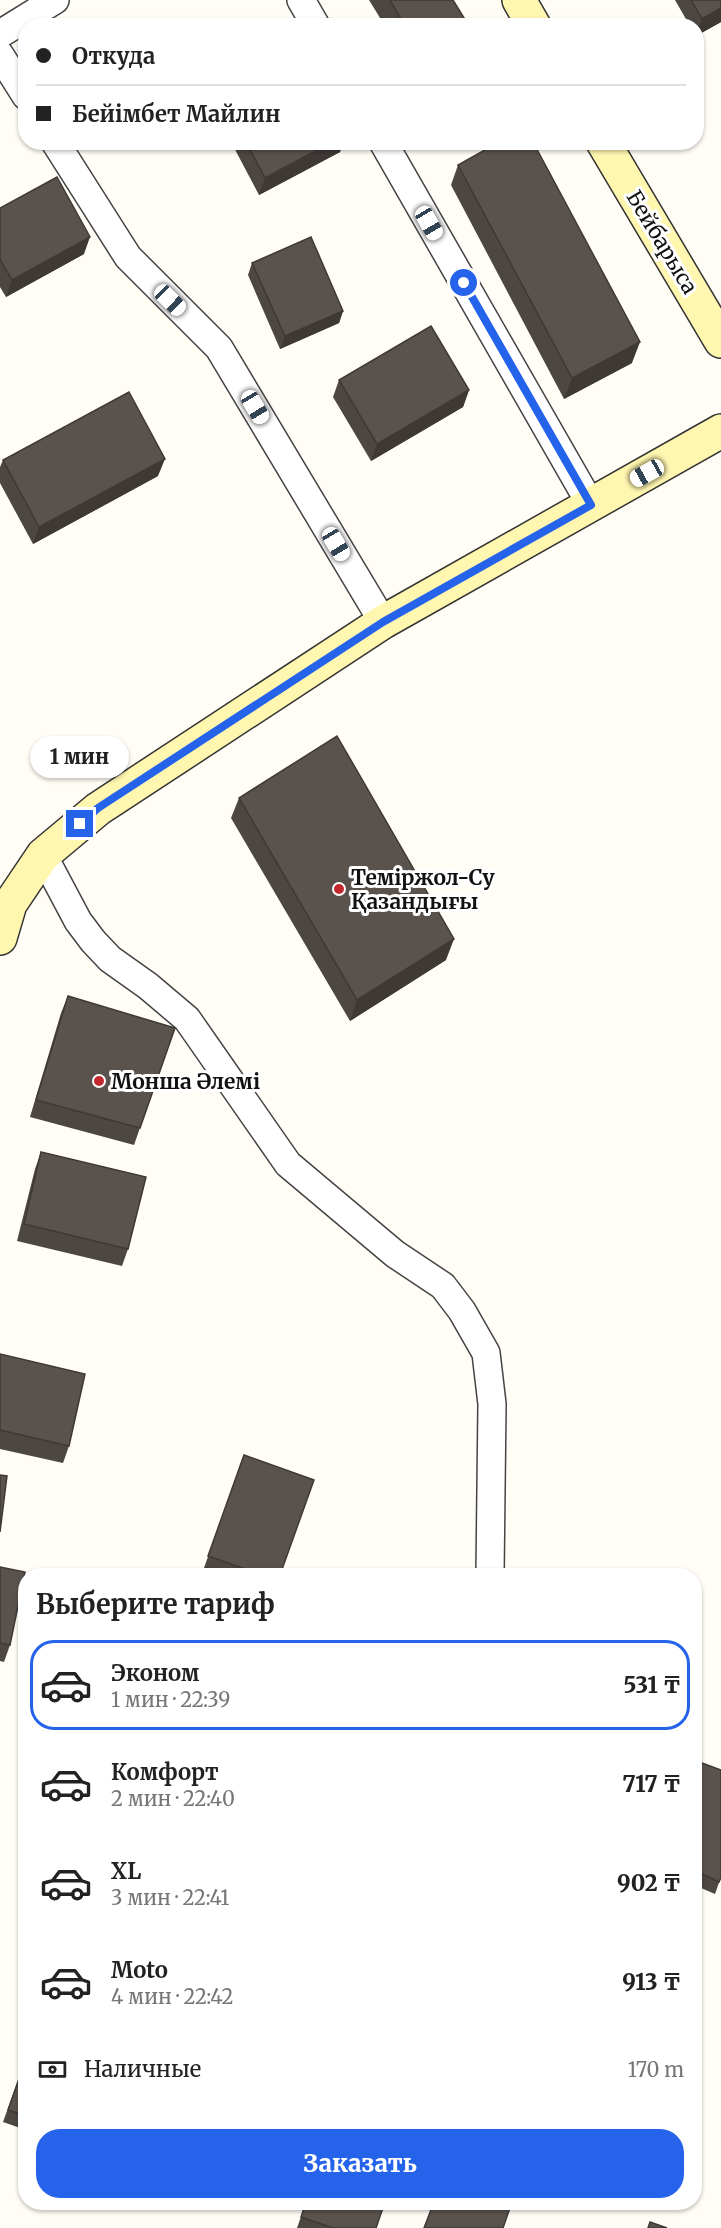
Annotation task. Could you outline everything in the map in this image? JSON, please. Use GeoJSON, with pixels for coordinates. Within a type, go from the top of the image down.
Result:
{"type":"FeatureCollection","features":[{"type":"Feature","properties":{"kind":"street"},"geometry":{"type":"LineString","coordinates":[[25,18],[54,0]]}},
{"type":"Feature","properties":{"kind":"street"},"geometry":{"type":"LineString","coordinates":[[301,0],[311,18]]}},
{"type":"Feature","properties":{"kind":"street"},"geometry":{"type":"LineString","coordinates":[[519,0],[529,18]]}},
{"type":"Feature","properties":{"kind":"street"},"geometry":{"type":"LineString","coordinates":[[0,34],[18,23]]}},
{"type":"Feature","properties":{"kind":"street"},"geometry":{"type":"LineString","coordinates":[[0,55],[18,83]]}},
{"type":"Feature","properties":{"kind":"street"},"geometry":{"type":"LineString","coordinates":[[60,150],[128,257],[219,348],[383,622]]}},
{"type":"Feature","properties":{"kind":"street"},"geometry":{"type":"LineString","coordinates":[[388,150],[591,505]]}},
{"type":"Feature","properties":{"kind":"street","name":"Бейбарыса"},"geometry":{"type":"LineString","coordinates":[[608,150],[721,341]]}},
{"type":"Feature","properties":{"kind":"street"},"geometry":{"type":"LineString","coordinates":[[0,939],[10,904],[43,855],[98,808],[383,622],[721,431]]}},
{"type":"Feature","properties":{"kind":"street"},"geometry":{"type":"LineString","coordinates":[[43,855],[78,921],[93,941],[110,959],[188,1019],[288,1164],[394,1254],[443,1286],[462,1311],[486,1353],[492,1404],[490,1568]]}},
{"type":"Feature","properties":{"kind":"building"},"geometry":{"type":"Polygon","coordinates":[[[390,0],[453,0],[464,18],[400,18],[390,0]]]}},
{"type":"Feature","properties":{"kind":"building"},"geometry":{"type":"Polygon","coordinates":[[[691,0],[721,0],[721,8],[701,18],[691,0]]]}},
{"type":"Feature","properties":{"kind":"building"},"geometry":{"type":"Polygon","coordinates":[[[250,150],[317,150],[265,178],[250,150]]]}},
{"type":"Feature","properties":{"kind":"building"},"geometry":{"type":"Polygon","coordinates":[[[485,150],[537,150],[640,342],[572,378],[458,165],[485,150]]]}},
{"type":"Feature","properties":{"kind":"building"},"geometry":{"type":"Polygon","coordinates":[[[57,177],[90,237],[12,280],[0,259],[0,208],[57,177]]]}},
{"type":"Feature","properties":{"kind":"building"},"geometry":{"type":"Polygon","coordinates":[[[311,237],[343,311],[285,336],[252,263],[311,237]]]}},
{"type":"Feature","properties":{"kind":"building"},"geometry":{"type":"Polygon","coordinates":[[[431,326],[469,390],[377,444],[339,380],[431,326]]]}},
{"type":"Feature","properties":{"kind":"building"},"geometry":{"type":"Polygon","coordinates":[[[129,392],[165,459],[39,527],[3,460],[129,392]]]}},
{"type":"Feature","properties":{"kind":"building","name":"Теміржол-Су Қазандығы"},"geometry":{"type":"Polygon","coordinates":[[[337,736],[454,939],[357,1000],[239,798],[337,736]]]}},
{"type":"Feature","properties":{"kind":"building","name":"Монша Әлемі"},"geometry":{"type":"Polygon","coordinates":[[[68,996],[175,1028],[140,1128],[36,1100],[68,996]]]}},
{"type":"Feature","properties":{"kind":"building"},"geometry":{"type":"Polygon","coordinates":[[[41,1152],[146,1177],[128,1249],[24,1224],[41,1152]]]}},
{"type":"Feature","properties":{"kind":"building"},"geometry":{"type":"Polygon","coordinates":[[[0,1354],[85,1374],[69,1446],[0,1430],[0,1354]]]}},
{"type":"Feature","properties":{"kind":"building"},"geometry":{"type":"Polygon","coordinates":[[[244,1455],[314,1480],[283,1568],[242,1568],[208,1556],[244,1455]]]}},
{"type":"Feature","properties":{"kind":"building"},"geometry":{"type":"Polygon","coordinates":[[[0,1475],[7,1476],[0,1532],[0,1475]]]}},
{"type":"Feature","properties":{"kind":"building"},"geometry":{"type":"Polygon","coordinates":[[[0,1567],[18,1571],[18,1606],[10,1645],[0,1643],[0,1567]]]}},
{"type":"Feature","properties":{"kind":"building"},"geometry":{"type":"Polygon","coordinates":[[[702,1763],[721,1770],[721,1877],[719,1882],[702,1874],[702,1763]]]}},
{"type":"Feature","properties":{"kind":"building"},"geometry":{"type":"Polygon","coordinates":[[[18,2082],[18,2113],[8,2110],[18,2082]]]}},
{"type":"Feature","properties":{"kind":"building"},"geometry":{"type":"Polygon","coordinates":[[[303,2210],[382,2210],[376,2228],[333,2228],[301,2217],[303,2210]]]}},
{"type":"Feature","properties":{"kind":"building"},"geometry":{"type":"Polygon","coordinates":[[[431,2210],[509,2210],[503,2228],[424,2228],[431,2210]]]}},
{"type":"Feature","properties":{"kind":"building"},"geometry":{"type":"Polygon","coordinates":[[[650,2222],[667,2228],[648,2228],[650,2222]]]}},
{"type":"Feature","properties":{"kind":"place","name":"Теміржол-Су Қазандығы"},"geometry":{"type":"Point","coordinates":[339,889]}},
{"type":"Feature","properties":{"kind":"place","name":"Монша Әлемі"},"geometry":{"type":"Point","coordinates":[99,1081]}},
{"type":"Feature","properties":{"kind":"route"},"geometry":{"type":"LineString","coordinates":[[80,824],[98,808],[383,622],[591,505],[464,283]]}}]}
